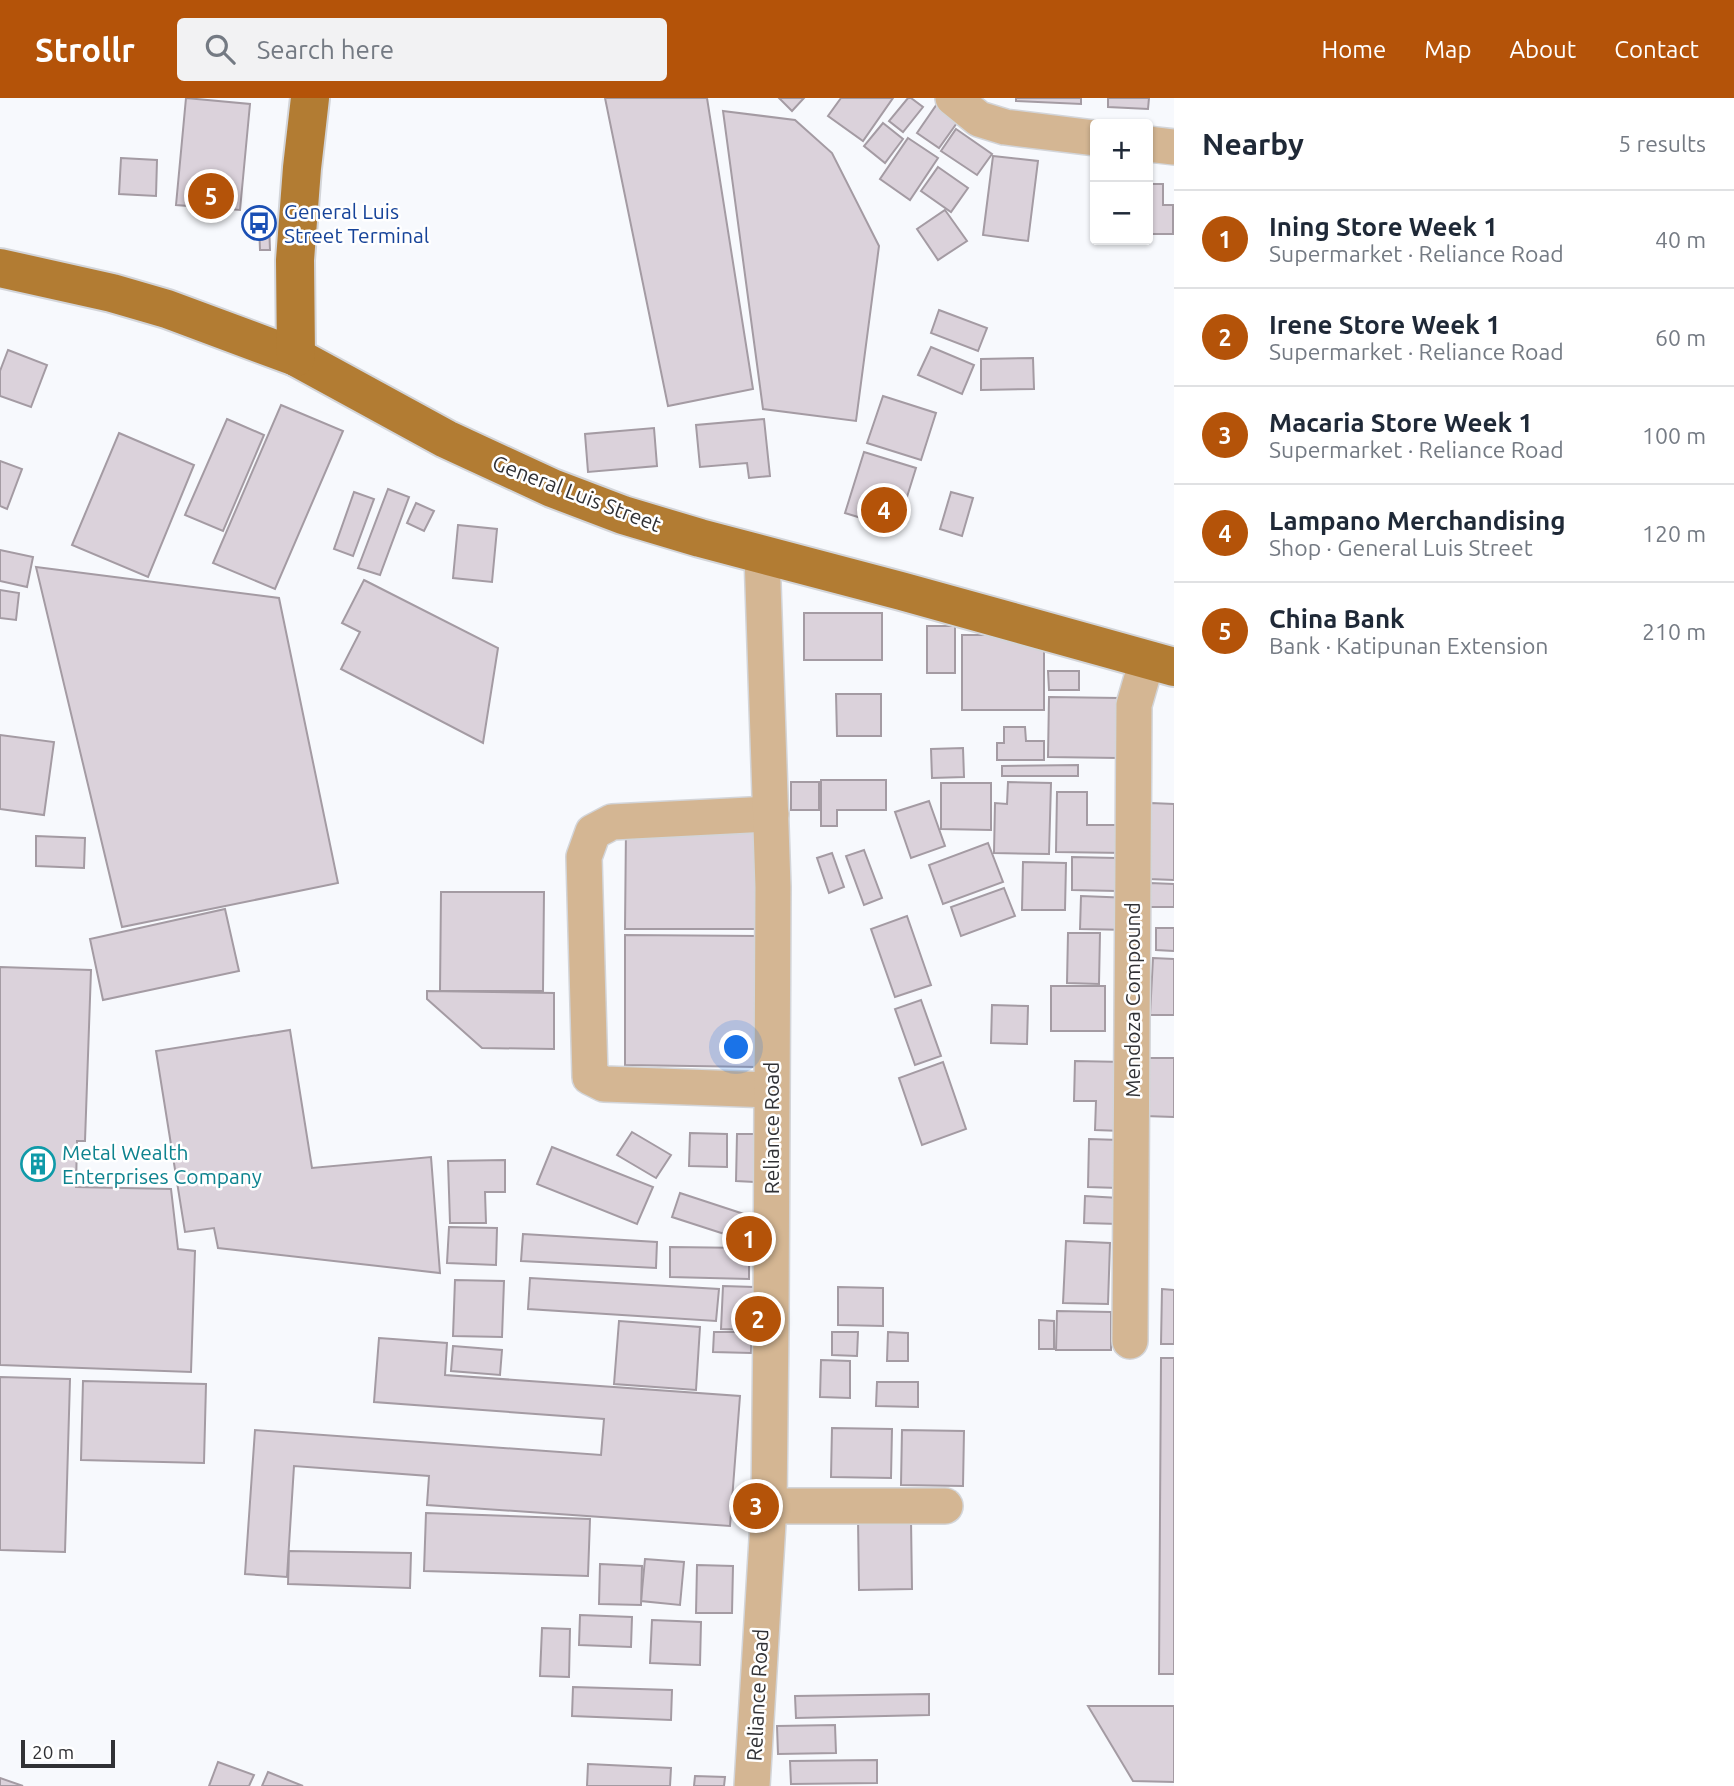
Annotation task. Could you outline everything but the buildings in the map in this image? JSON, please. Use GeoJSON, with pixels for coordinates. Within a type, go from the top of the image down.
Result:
{"type":"FeatureCollection","features":[{"type":"Feature","properties":{"kind":"main road"},"geometry":{"type":"LineString","coordinates":[[296,357],[295,260],[310,98]]}},
{"type":"Feature","properties":{"kind":"main road","name":"General Luis Street"},"geometry":{"type":"LineString","coordinates":[[0,268],[112,293],[167,309],[296,357],[446,439],[552,488],[624,515],[1161,664]]}},
{"type":"Feature","properties":{"kind":"street"},"geometry":{"type":"LineString","coordinates":[[953,98],[979,119],[1005,127],[1090,137]]}},
{"type":"Feature","properties":{"kind":"street"},"geometry":{"type":"LineString","coordinates":[[1153,145],[1174,147]]}},
{"type":"Feature","properties":{"kind":"street","name":"Reliance Road"},"geometry":{"type":"LineString","coordinates":[[752,1786],[769,1506],[773,887],[762,554]]}},
{"type":"Feature","properties":{"kind":"street","name":"Mendoza Compound"},"geometry":{"type":"LineString","coordinates":[[1130,1342],[1134,705],[1161,664]]}},
{"type":"Feature","properties":{"kind":"street"},"geometry":{"type":"LineString","coordinates":[[771,814],[612,822],[593,832],[584,857],[590,1077],[604,1084],[771,1090]]}},
{"type":"Feature","properties":{"kind":"street"},"geometry":{"type":"LineString","coordinates":[[769,1506],[945,1506]]}},
{"type":"Feature","properties":{"kind":"place","name":"China Bank"},"geometry":{"type":"Point","coordinates":[211,196]}},
{"type":"Feature","properties":{"kind":"place","name":"General Luis Street Terminal"},"geometry":{"type":"Point","coordinates":[259,223]}},
{"type":"Feature","properties":{"kind":"place","name":"Lampano Merchandising"},"geometry":{"type":"Point","coordinates":[884,510]}},
{"type":"Feature","properties":{"kind":"place","name":"Metal Wealth Enterprises Company"},"geometry":{"type":"Point","coordinates":[38,1164]}},
{"type":"Feature","properties":{"kind":"place","name":"Ining Store Week 1"},"geometry":{"type":"Point","coordinates":[749,1239]}},
{"type":"Feature","properties":{"kind":"place","name":"Irene Store Week 1"},"geometry":{"type":"Point","coordinates":[758,1319]}},
{"type":"Feature","properties":{"kind":"place","name":"Macaria Store Week 1"},"geometry":{"type":"Point","coordinates":[756,1506]}}]}
